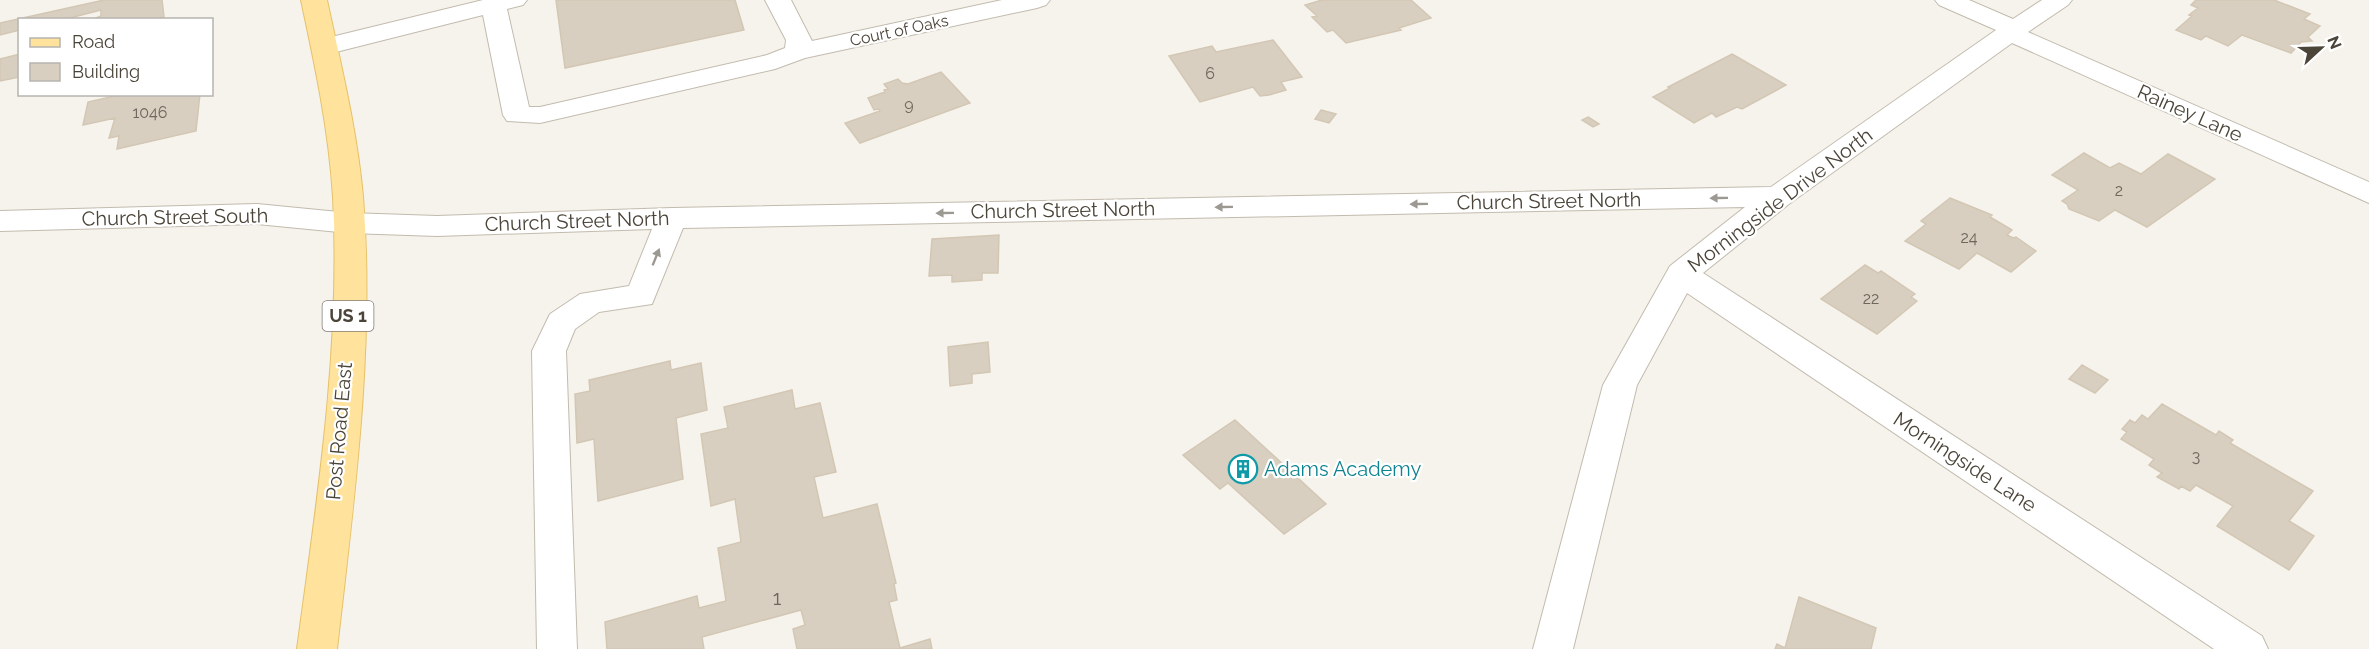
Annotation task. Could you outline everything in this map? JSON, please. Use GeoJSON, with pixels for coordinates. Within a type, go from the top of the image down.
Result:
{"type":"FeatureCollection","features":[{"type":"Feature","properties":{"kind":"main road","name":"Post Road East"},"geometry":{"type":"LineString","coordinates":[[314,0],[343,155],[349,223],[344,384],[317,649]]}},
{"type":"Feature","properties":{"kind":"street"},"geometry":{"type":"LineString","coordinates":[[778,0],[800,40],[797,52]]}},
{"type":"Feature","properties":{"kind":"street","name":"Court of Oaks"},"geometry":{"type":"LineString","coordinates":[[503,3],[517,115],[540,115],[775,61],[797,52],[1037,0]]}},
{"type":"Feature","properties":{"kind":"street","name":"Rainey Lane"},"geometry":{"type":"LineString","coordinates":[[1948,0],[2369,193]]}},
{"type":"Feature","properties":{"kind":"street","name":"Morningside Drive North"},"geometry":{"type":"LineString","coordinates":[[1553,649],[1620,384],[1681,274],[1778,197],[2059,0]]}},
{"type":"Feature","properties":{"kind":"street"},"geometry":{"type":"LineString","coordinates":[[324,48],[503,3]]}},
{"type":"Feature","properties":{"kind":"street","name":"Church Street North"},"geometry":{"type":"LineString","coordinates":[[349,223],[437,226],[672,218],[1778,197]]}},
{"type":"Feature","properties":{"kind":"street","name":"Church Street South"},"geometry":{"type":"LineString","coordinates":[[0,220],[257,214],[349,223]]}},
{"type":"Feature","properties":{"kind":"street"},"geometry":{"type":"LineString","coordinates":[[557,649],[549,351],[562,322],[591,302],[641,296],[672,218]]}},
{"type":"Feature","properties":{"kind":"street","name":"Morningside Lane"},"geometry":{"type":"LineString","coordinates":[[1681,274],[2248,649]]}},
{"type":"Feature","properties":{"kind":"building"},"geometry":{"type":"Polygon","coordinates":[[[104,0],[162,0],[164,17],[96,18],[101,16],[101,10],[70,18],[23,18],[104,0]]]}},
{"type":"Feature","properties":{"kind":"building"},"geometry":{"type":"Polygon","coordinates":[[[556,0],[735,0],[744,30],[565,68],[556,0]]]}},
{"type":"Feature","properties":{"kind":"building"},"geometry":{"type":"Polygon","coordinates":[[[1322,0],[1411,0],[1431,18],[1399,28],[1401,30],[1346,43],[1333,30],[1327,32],[1312,17],[1317,16],[1305,5],[1322,0]]]}},
{"type":"Feature","properties":{"kind":"building"},"geometry":{"type":"Polygon","coordinates":[[[2196,0],[2274,0],[2310,14],[2304,19],[2320,26],[2308,37],[2312,41],[2301,42],[2291,53],[2242,35],[2228,46],[2206,36],[2201,40],[2176,30],[2198,8],[2191,5],[2196,0]]]}},
{"type":"Feature","properties":{"kind":"building"},"geometry":{"type":"Polygon","coordinates":[[[18,19],[18,30],[0,35],[0,23],[18,19]]]}},
{"type":"Feature","properties":{"kind":"building"},"geometry":{"type":"Polygon","coordinates":[[[1273,40],[1302,77],[1281,82],[1286,90],[1269,95],[1260,96],[1253,87],[1200,102],[1169,56],[1212,46],[1216,52],[1273,40]]]}},
{"type":"Feature","properties":{"kind":"building"},"geometry":{"type":"Polygon","coordinates":[[[18,54],[18,77],[0,81],[0,59],[18,54]]]}},
{"type":"Feature","properties":{"kind":"building"},"geometry":{"type":"Polygon","coordinates":[[[1732,54],[1786,85],[1742,109],[1737,107],[1716,117],[1712,113],[1694,123],[1653,97],[1670,88],[1668,87],[1732,54]]]}},
{"type":"Feature","properties":{"kind":"building"},"geometry":{"type":"Polygon","coordinates":[[[941,72],[970,103],[860,143],[845,123],[880,111],[879,109],[874,110],[868,98],[885,92],[884,90],[888,89],[884,84],[898,79],[908,84],[941,72]]]}},
{"type":"Feature","properties":{"kind":"building"},"geometry":{"type":"Polygon","coordinates":[[[114,96],[200,96],[196,131],[117,149],[119,136],[109,138],[115,118],[83,125],[88,102],[114,96]]]}},
{"type":"Feature","properties":{"kind":"building"},"geometry":{"type":"Polygon","coordinates":[[[1321,110],[1336,114],[1329,123],[1315,119],[1321,110]]]}},
{"type":"Feature","properties":{"kind":"building"},"geometry":{"type":"Polygon","coordinates":[[[1588,117],[1599,124],[1593,127],[1582,120],[1588,117]]]}},
{"type":"Feature","properties":{"kind":"building"},"geometry":{"type":"Polygon","coordinates":[[[2084,153],[2110,168],[2119,163],[2141,174],[2168,154],[2215,179],[2147,227],[2115,210],[2099,221],[2069,209],[2062,201],[2078,190],[2052,175],[2084,153]]]}},
{"type":"Feature","properties":{"kind":"building"},"geometry":{"type":"Polygon","coordinates":[[[1950,198],[1992,215],[1990,217],[2012,230],[2007,235],[2016,237],[2036,251],[2011,272],[1977,253],[1959,269],[1905,241],[1926,224],[1921,221],[1950,198]]]}},
{"type":"Feature","properties":{"kind":"building"},"geometry":{"type":"Polygon","coordinates":[[[999,235],[998,273],[982,273],[982,280],[952,282],[952,275],[929,276],[932,239],[999,235]]]}},
{"type":"Feature","properties":{"kind":"building"},"geometry":{"type":"Polygon","coordinates":[[[1865,265],[1878,273],[1881,271],[1915,294],[1911,297],[1917,301],[1877,334],[1821,299],[1865,265]]]}},
{"type":"Feature","properties":{"kind":"building"},"geometry":{"type":"Polygon","coordinates":[[[988,342],[990,372],[972,374],[972,383],[950,386],[948,347],[988,342]]]}},
{"type":"Feature","properties":{"kind":"building"},"geometry":{"type":"Polygon","coordinates":[[[670,361],[671,370],[701,363],[707,410],[676,418],[683,479],[598,501],[594,439],[577,443],[575,394],[590,391],[589,380],[670,361]]]}},
{"type":"Feature","properties":{"kind":"building"},"geometry":{"type":"Polygon","coordinates":[[[2082,365],[2108,380],[2095,393],[2069,379],[2082,365]]]}},
{"type":"Feature","properties":{"kind":"building"},"geometry":{"type":"Polygon","coordinates":[[[792,390],[795,409],[820,403],[836,472],[814,477],[823,518],[877,504],[896,583],[894,584],[897,600],[889,602],[900,648],[930,639],[932,649],[797,649],[793,629],[805,625],[801,610],[702,637],[704,649],[607,649],[605,622],[697,596],[699,608],[726,601],[718,548],[741,542],[735,499],[711,506],[701,434],[728,428],[724,407],[792,390]]]}},
{"type":"Feature","properties":{"kind":"building"},"geometry":{"type":"Polygon","coordinates":[[[2162,404],[2216,435],[2219,431],[2233,440],[2230,443],[2313,491],[2289,521],[2314,536],[2289,570],[2217,526],[2233,506],[2196,485],[2190,491],[2181,486],[2179,489],[2157,477],[2162,473],[2149,465],[2154,459],[2121,439],[2127,432],[2122,429],[2130,420],[2135,423],[2142,415],[2148,419],[2162,404]]]}},
{"type":"Feature","properties":{"kind":"building","name":"Adams Academy"},"geometry":{"type":"Polygon","coordinates":[[[1235,420],[1326,504],[1284,534],[1228,483],[1220,489],[1183,455],[1235,420]]]}},
{"type":"Feature","properties":{"kind":"building"},"geometry":{"type":"Polygon","coordinates":[[[1799,597],[1876,628],[1871,649],[1775,649],[1777,644],[1785,648],[1799,597]]]}},
{"type":"Feature","properties":{"kind":"place","name":"Adams Academy"},"geometry":{"type":"Point","coordinates":[1243,469]}}]}
